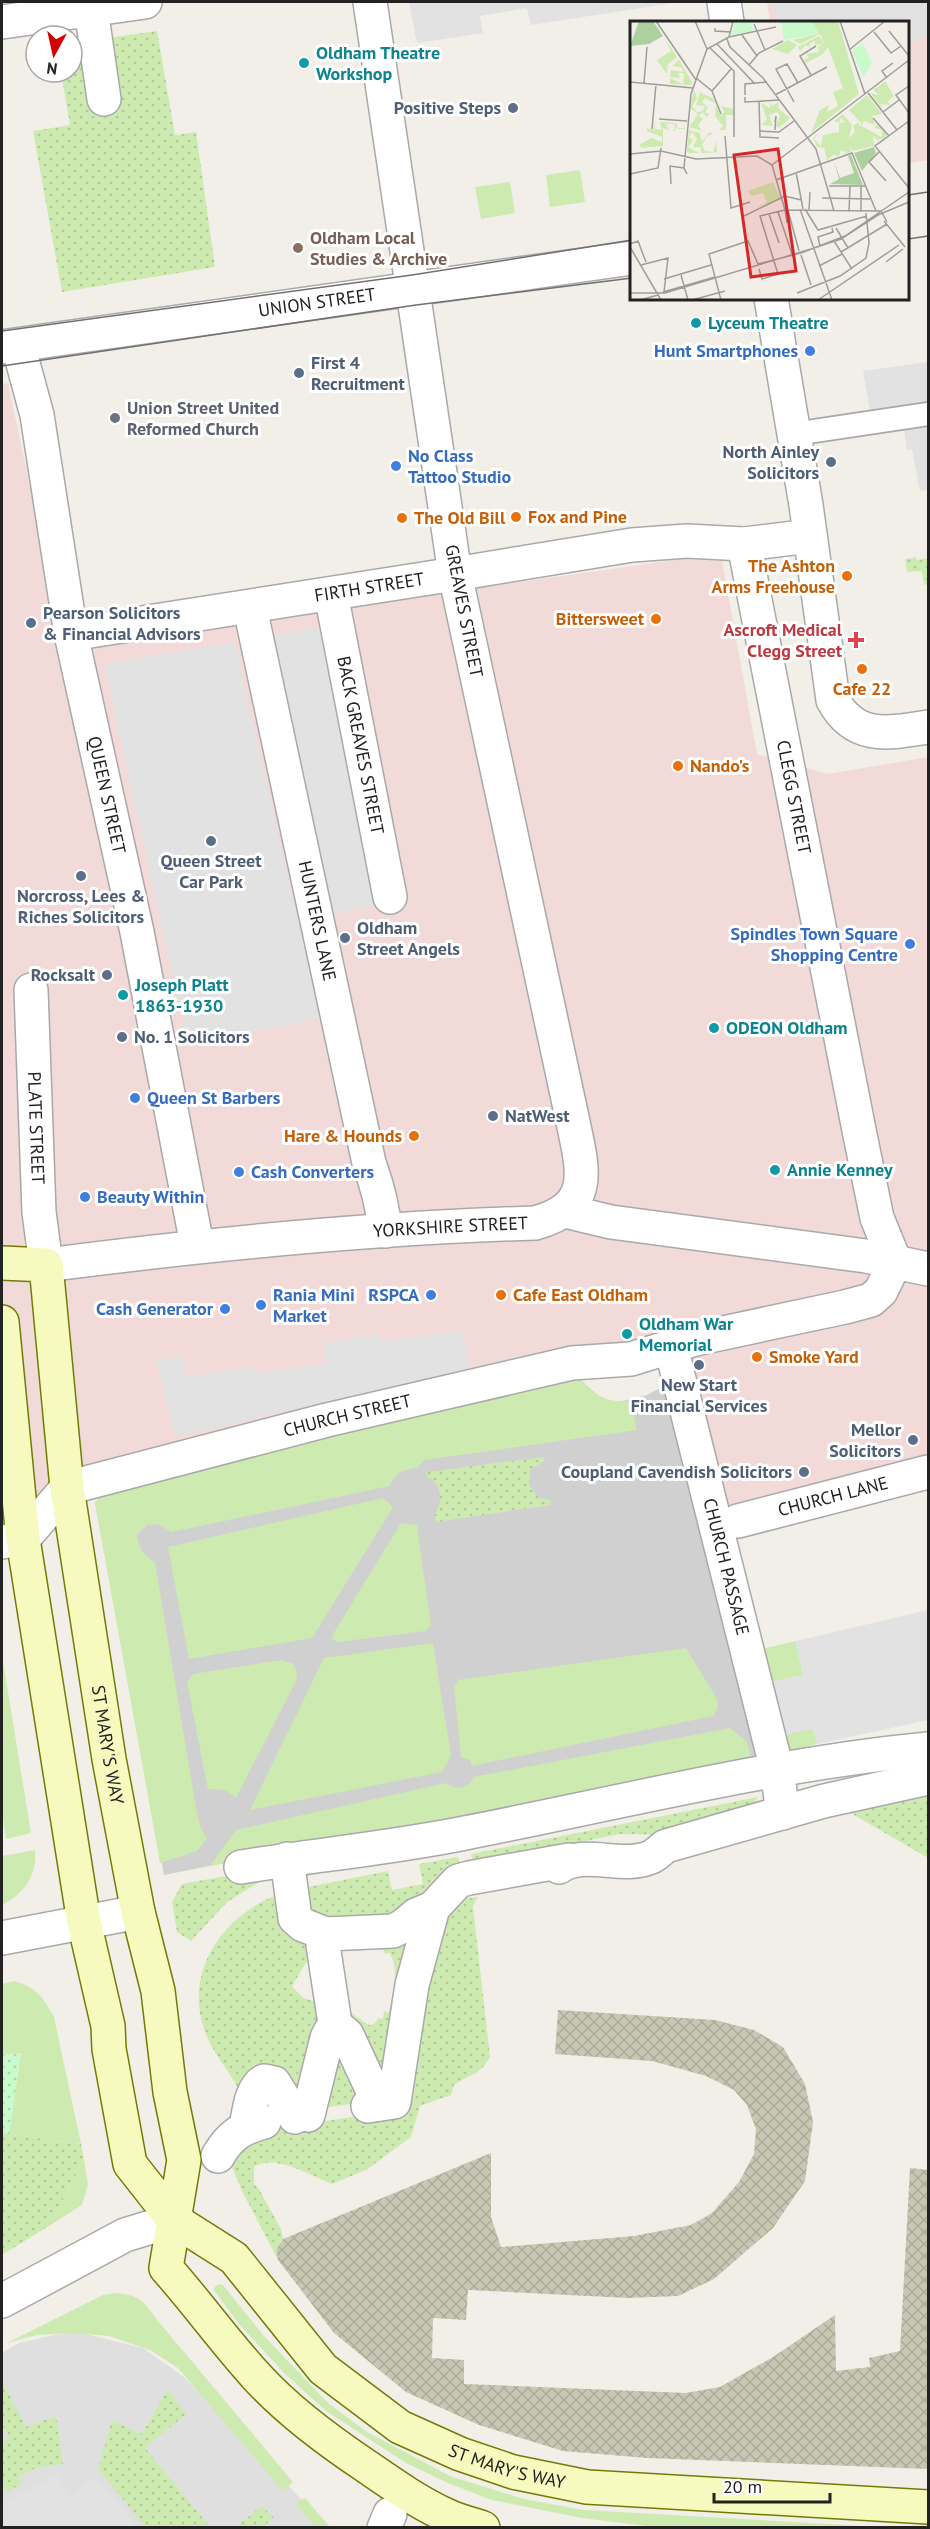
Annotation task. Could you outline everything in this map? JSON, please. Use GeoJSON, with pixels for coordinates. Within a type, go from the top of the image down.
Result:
{"type":"FeatureCollection","features":[{"type":"Feature","properties":{"kind":"main road","name":"YORKSHIRE STREET"},"geometry":{"type":"LineString","coordinates":[[2,1263],[46,1265]]}},
{"type":"Feature","properties":{"kind":"main road","name":"ST MARY'S WAY"},"geometry":{"type":"LineString","coordinates":[[46,1265],[67,1488],[109,1759],[138,1912],[158,1991],[170,2092],[184,2160],[166,2268],[258,2379],[290,2409],[333,2444],[403,2492],[448,2516],[483,2528]]}},
{"type":"Feature","properties":{"kind":"main road","name":"ST MARY'S WAY"},"geometry":{"type":"LineString","coordinates":[[2,1322],[12,1540],[84,1922],[108,2026],[109,2049],[130,2164],[174,2220],[234,2258],[323,2369],[400,2427],[460,2454],[513,2472],[587,2487],[928,2506]]}},
{"type":"Feature","properties":{"kind":"street"},"geometry":{"type":"LineString","coordinates":[[2,22],[145,2]]}},
{"type":"Feature","properties":{"kind":"street","name":"GREAVES STREET"},"geometry":{"type":"LineString","coordinates":[[370,2],[455,574],[582,1165],[581,1187],[565,1211]]}},
{"type":"Feature","properties":{"kind":"street"},"geometry":{"type":"LineString","coordinates":[[724,2],[727,21]]}},
{"type":"Feature","properties":{"kind":"street"},"geometry":{"type":"LineString","coordinates":[[91,9],[104,99]]}},
{"type":"Feature","properties":{"kind":"street","name":"UNION STREET"},"geometry":{"type":"LineString","coordinates":[[10,346],[630,258]]}},
{"type":"Feature","properties":{"kind":"street"},"geometry":{"type":"LineString","coordinates":[[771,300],[810,536],[833,700],[841,714],[857,727],[878,732],[928,727]]}},
{"type":"Feature","properties":{"kind":"street","name":"QUEEN STREET"},"geometry":{"type":"LineString","coordinates":[[10,346],[37,415],[72,634],[137,932],[197,1245]]}},
{"type":"Feature","properties":{"kind":"street","name":"FIRTH STREET"},"geometry":{"type":"LineString","coordinates":[[72,634],[250,608],[632,545],[687,541],[744,544],[810,536]]}},
{"type":"Feature","properties":{"kind":"street","name":"CLEGG STREET"},"geometry":{"type":"LineString","coordinates":[[744,544],[878,1218],[896,1262]]}},
{"type":"Feature","properties":{"kind":"street","name":"BACK GREAVES STREET"},"geometry":{"type":"LineString","coordinates":[[331,594],[390,897]]}},
{"type":"Feature","properties":{"kind":"street","name":"HUNTERS LANE"},"geometry":{"type":"LineString","coordinates":[[250,608],[366,1152],[384,1212],[385,1231]]}},
{"type":"Feature","properties":{"kind":"street","name":"PLATE STREET"},"geometry":{"type":"LineString","coordinates":[[31,990],[39,1212],[46,1265]]}},
{"type":"Feature","properties":{"kind":"street"},"geometry":{"type":"LineString","coordinates":[[565,1211],[611,1222],[866,1256],[928,1269]]}},
{"type":"Feature","properties":{"kind":"street","name":"YORKSHIRE STREET"},"geometry":{"type":"LineString","coordinates":[[46,1265],[197,1245],[535,1223],[565,1211]]}},
{"type":"Feature","properties":{"kind":"street","name":"CHURCH STREET"},"geometry":{"type":"LineString","coordinates":[[67,1488],[327,1420],[550,1368],[595,1360],[631,1359],[695,1339],[871,1300],[885,1288],[896,1262]]}},
{"type":"Feature","properties":{"kind":"street","name":"CHURCH PASSAGE"},"geometry":{"type":"LineString","coordinates":[[675,1363],[777,1770],[783,1813]]}},
{"type":"Feature","properties":{"kind":"street","name":"CHURCH LANE"},"geometry":{"type":"LineString","coordinates":[[738,1521],[928,1472]]}},
{"type":"Feature","properties":{"kind":"street"},"geometry":{"type":"LineString","coordinates":[[12,1540],[67,1488]]}},
{"type":"Feature","properties":{"kind":"street"},"geometry":{"type":"LineString","coordinates":[[241,1867],[461,1834],[777,1770],[928,1749]]}},
{"type":"Feature","properties":{"kind":"street"},"geometry":{"type":"LineString","coordinates":[[287,1859],[295,1918],[303,1925],[326,1934],[393,1931],[416,1915],[433,1908],[459,1881],[471,1887],[564,1864],[627,1862],[651,1857],[666,1846],[783,1813],[828,1806],[928,1778]]}},
{"type":"Feature","properties":{"kind":"street"},"geometry":{"type":"LineString","coordinates":[[461,1834],[471,1887]]}},
{"type":"Feature","properties":{"kind":"street"},"geometry":{"type":"LineString","coordinates":[[218,2156],[235,2133],[285,2119],[330,2032],[336,2030],[340,2029],[347,2035],[374,2105],[394,2102],[412,1985],[433,1908]]}},
{"type":"Feature","properties":{"kind":"street"},"geometry":{"type":"LineString","coordinates":[[2,1938],[138,1912]]}},
{"type":"Feature","properties":{"kind":"street"},"geometry":{"type":"LineString","coordinates":[[326,1934],[323,1945],[336,2030]]}},
{"type":"Feature","properties":{"kind":"street"},"geometry":{"type":"LineString","coordinates":[[2,2301],[124,2235],[174,2220]]}},
{"type":"Feature","properties":{"kind":"lane"},"geometry":{"type":"LineString","coordinates":[[794,434],[928,414]]}},
{"type":"Feature","properties":{"kind":"shaded area"},"geometry":{"type":"Polygon","coordinates":[[[409,2],[680,2],[531,25],[527,8],[480,16],[483,33],[417,43],[409,2]]]}},
{"type":"Feature","properties":{"kind":"shaded area"},"geometry":{"type":"Polygon","coordinates":[[[767,2],[928,2],[928,160],[909,163],[909,21],[770,21],[767,2]]]}},
{"type":"Feature","properties":{"kind":"shaded area"},"geometry":{"type":"Polygon","coordinates":[[[772,2],[928,2],[928,37],[913,41],[909,45],[909,21],[776,21],[772,2]]]}},
{"type":"Feature","properties":{"kind":"shaded area"},"geometry":{"type":"Polygon","coordinates":[[[928,362],[928,403],[870,411],[863,371],[928,362]]]}},
{"type":"Feature","properties":{"kind":"shaded area"},"geometry":{"type":"Polygon","coordinates":[[[8,383],[64,647],[681,559],[722,561],[757,754],[828,774],[928,757],[928,1479],[704,1520],[671,1382],[647,1342],[107,1466],[2,1516],[2,384],[8,383]]]}},
{"type":"Feature","properties":{"kind":"shaded area"},"geometry":{"type":"Polygon","coordinates":[[[928,425],[928,490],[920,491],[912,450],[907,450],[904,429],[928,425]]]}},
{"type":"Feature","properties":{"kind":"shaded area"},"geometry":{"type":"Polygon","coordinates":[[[327,626],[379,904],[329,915],[270,636],[327,626]]]}},
{"type":"Feature","properties":{"kind":"shaded area","name":"Queen Street Car Park"},"geometry":{"type":"Polygon","coordinates":[[[234,642],[320,1018],[188,1045],[104,664],[234,642]]]}},
{"type":"Feature","properties":{"kind":"shaded area"},"geometry":{"type":"Polygon","coordinates":[[[462,1330],[471,1371],[175,1437],[156,1360],[182,1356],[187,1377],[256,1367],[258,1373],[327,1363],[323,1343],[379,1334],[381,1342],[462,1330]]]}},
{"type":"Feature","properties":{"kind":"shaded area"},"geometry":{"type":"Polygon","coordinates":[[[573,1373],[602,1399],[618,1402],[647,1395],[671,1382],[772,1755],[164,1875],[95,1503],[573,1373]]]}},
{"type":"Feature","properties":{"kind":"shaded area"},"geometry":{"type":"Polygon","coordinates":[[[928,1610],[928,1720],[817,1744],[813,1729],[784,1735],[771,1682],[803,1675],[796,1641],[928,1610]]]}},
{"type":"Feature","properties":{"kind":"shaded area"},"geometry":{"type":"Polygon","coordinates":[[[558,2010],[715,2020],[754,2030],[783,2047],[805,2084],[813,2122],[805,2181],[773,2228],[714,2279],[678,2296],[628,2298],[468,2290],[466,2320],[433,2318],[432,2358],[464,2360],[464,2384],[686,2393],[720,2387],[773,2357],[835,2315],[836,2371],[870,2367],[869,2358],[900,2351],[910,2168],[928,2170],[928,2469],[647,2458],[563,2451],[479,2425],[406,2392],[334,2333],[278,2260],[276,2250],[283,2239],[491,2153],[491,2217],[501,2247],[634,2236],[691,2225],[712,2213],[739,2182],[754,2154],[756,2129],[747,2105],[734,2090],[706,2076],[652,2061],[555,2054],[558,2010]]]}},
{"type":"Feature","properties":{"kind":"shaded area"},"geometry":{"type":"Polygon","coordinates":[[[73,2331],[143,2348],[184,2377],[328,2527],[2,2527],[2,2353],[19,2343],[73,2331]]]}},
{"type":"Feature","properties":{"kind":"shaded area"},"geometry":{"type":"Polygon","coordinates":[[[57,2475],[70,2497],[95,2477],[137,2527],[2,2527],[2,2504],[57,2475]]]}},
{"type":"Feature","properties":{"kind":"green space"},"geometry":{"type":"Polygon","coordinates":[[[157,31],[175,135],[196,132],[215,267],[62,292],[33,131],[70,125],[63,84],[84,84],[84,41],[157,31]]]}},
{"type":"Feature","properties":{"kind":"green space"},"geometry":{"type":"Polygon","coordinates":[[[580,170],[585,202],[550,207],[546,175],[580,170]]]}},
{"type":"Feature","properties":{"kind":"green space"},"geometry":{"type":"Polygon","coordinates":[[[510,182],[515,213],[481,219],[475,187],[510,182]]]}},
{"type":"Feature","properties":{"kind":"green space"},"geometry":{"type":"Polygon","coordinates":[[[916,557],[917,560],[928,558],[928,584],[924,585],[922,571],[907,572],[905,559],[916,557]]]}},
{"type":"Feature","properties":{"kind":"green space"},"geometry":{"type":"Polygon","coordinates":[[[573,1373],[598,1395],[612,1400],[631,1401],[637,1430],[424,1460],[417,1468],[397,1475],[390,1486],[172,1532],[157,1524],[147,1525],[137,1535],[142,1551],[155,1562],[197,1813],[200,1827],[207,1838],[197,1851],[160,1863],[95,1503],[103,1492],[573,1373]]]}},
{"type":"Feature","properties":{"kind":"green space"},"geometry":{"type":"Polygon","coordinates":[[[544,1457],[545,1460],[530,1470],[529,1485],[539,1498],[550,1500],[551,1505],[436,1522],[434,1515],[439,1505],[439,1488],[427,1477],[426,1472],[544,1457]]]}},
{"type":"Feature","properties":{"kind":"green space"},"geometry":{"type":"Polygon","coordinates":[[[383,1498],[393,1507],[312,1638],[189,1659],[168,1547],[383,1498]]]}},
{"type":"Feature","properties":{"kind":"green space"},"geometry":{"type":"Polygon","coordinates":[[[401,1523],[417,1525],[431,1626],[425,1631],[338,1642],[333,1640],[332,1636],[401,1523]]]}},
{"type":"Feature","properties":{"kind":"green space"},"geometry":{"type":"Polygon","coordinates":[[[796,1641],[803,1675],[772,1682],[813,1728],[817,1744],[780,1753],[756,1650],[796,1641]]]}},
{"type":"Feature","properties":{"kind":"green space"},"geometry":{"type":"Polygon","coordinates":[[[433,1643],[451,1756],[442,1772],[250,1810],[324,1658],[433,1643]]]}},
{"type":"Feature","properties":{"kind":"green space"},"geometry":{"type":"Polygon","coordinates":[[[686,1648],[717,1699],[718,1708],[713,1716],[472,1766],[470,1760],[461,1757],[454,1687],[458,1680],[686,1648]]]}},
{"type":"Feature","properties":{"kind":"green space"},"geometry":{"type":"Polygon","coordinates":[[[2,1655],[31,1833],[6,1839],[2,1813],[2,1655]]]}},
{"type":"Feature","properties":{"kind":"green space"},"geometry":{"type":"Polygon","coordinates":[[[282,1660],[293,1664],[297,1671],[296,1681],[236,1798],[225,1790],[208,1789],[187,1682],[193,1674],[282,1660]]]}},
{"type":"Feature","properties":{"kind":"green space"},"geometry":{"type":"Polygon","coordinates":[[[730,1728],[747,1742],[751,1759],[210,1866],[236,1830],[446,1783],[462,1788],[474,1777],[730,1728]]]}},
{"type":"Feature","properties":{"kind":"green space"},"geometry":{"type":"Polygon","coordinates":[[[928,1785],[928,1858],[837,1805],[928,1785]]]}},
{"type":"Feature","properties":{"kind":"green space"},"geometry":{"type":"Polygon","coordinates":[[[758,1797],[753,1805],[670,1835],[620,1834],[585,1841],[566,1849],[474,1865],[471,1854],[758,1797]]]}},
{"type":"Feature","properties":{"kind":"green space"},"geometry":{"type":"Polygon","coordinates":[[[35,1850],[34,1868],[28,1883],[16,1896],[2,1905],[2,1856],[35,1850]]]}},
{"type":"Feature","properties":{"kind":"green space"},"geometry":{"type":"Polygon","coordinates":[[[458,1857],[460,1863],[416,1915],[326,1932],[300,1901],[298,1889],[388,1871],[392,1890],[423,1884],[419,1864],[458,1857]]]}},
{"type":"Feature","properties":{"kind":"green space"},"geometry":{"type":"Polygon","coordinates":[[[280,1866],[263,1880],[227,1902],[191,1941],[177,1932],[172,1902],[182,1884],[280,1866]]]}},
{"type":"Feature","properties":{"kind":"green space"},"geometry":{"type":"Polygon","coordinates":[[[285,1892],[319,1941],[292,1986],[303,1998],[323,2004],[299,2104],[240,2093],[208,2040],[199,2009],[200,1986],[205,1965],[214,1946],[244,1913],[285,1892]]]}},
{"type":"Feature","properties":{"kind":"green space"},"geometry":{"type":"Polygon","coordinates":[[[464,1895],[466,1898],[478,1897],[473,1906],[490,2057],[478,2071],[454,2085],[451,2095],[420,2106],[411,2137],[366,2170],[332,2184],[282,2164],[263,2163],[254,2167],[254,2184],[281,2229],[283,2239],[276,2250],[278,2260],[242,2191],[230,2162],[245,2133],[405,2109],[404,2096],[444,1908],[464,1895]]]}},
{"type":"Feature","properties":{"kind":"green space"},"geometry":{"type":"Polygon","coordinates":[[[419,1918],[384,2091],[343,2006],[368,2025],[374,2024],[379,2018],[383,2019],[384,2011],[389,2013],[395,1983],[395,1968],[390,1953],[385,1954],[382,1948],[379,1950],[371,1936],[419,1918]]]}},
{"type":"Feature","properties":{"kind":"green space"},"geometry":{"type":"Polygon","coordinates":[[[14,1981],[28,1986],[38,1994],[54,2017],[81,2144],[9,2134],[21,2053],[2,2055],[2,1984],[14,1981]]]}},
{"type":"Feature","properties":{"kind":"green space"},"geometry":{"type":"Polygon","coordinates":[[[333,2042],[364,2102],[317,2109],[333,2042]]]}},
{"type":"Feature","properties":{"kind":"green space"},"geometry":{"type":"Polygon","coordinates":[[[21,2053],[9,2134],[2,2133],[2,2055],[21,2053]]]}},
{"type":"Feature","properties":{"kind":"green space"},"geometry":{"type":"Polygon","coordinates":[[[2,2133],[81,2144],[84,2159],[49,2226],[2,2255],[2,2133]]]}},
{"type":"Feature","properties":{"kind":"green space"},"geometry":{"type":"Polygon","coordinates":[[[84,2159],[88,2185],[82,2205],[49,2226],[84,2159]]]}},
{"type":"Feature","properties":{"kind":"green space"},"geometry":{"type":"Polygon","coordinates":[[[218,2284],[223,2285],[264,2336],[327,2402],[367,2432],[450,2476],[524,2499],[584,2510],[882,2527],[655,2527],[582,2518],[492,2500],[406,2463],[326,2411],[284,2373],[239,2324],[213,2289],[218,2284]]]}},
{"type":"Feature","properties":{"kind":"green space"},"geometry":{"type":"Polygon","coordinates":[[[115,2293],[136,2297],[149,2308],[293,2482],[283,2491],[178,2368],[150,2350],[109,2336],[71,2333],[37,2335],[7,2343],[103,2295],[115,2293]]]}},
{"type":"Feature","properties":{"kind":"green space"},"geometry":{"type":"Polygon","coordinates":[[[2,2380],[26,2427],[56,2416],[63,2464],[35,2468],[18,2478],[21,2484],[7,2492],[4,2486],[2,2487],[2,2442],[9,2438],[2,2424],[2,2380]]]}},
{"type":"Feature","properties":{"kind":"green space"},"geometry":{"type":"Polygon","coordinates":[[[168,2389],[186,2414],[145,2448],[210,2527],[146,2527],[98,2469],[112,2420],[142,2434],[168,2389]]]}},
{"type":"Feature","properties":{"kind":"green space"},"geometry":{"type":"Polygon","coordinates":[[[305,2498],[330,2527],[316,2527],[295,2503],[305,2498]]]}},
{"type":"Feature","properties":{"kind":"green space"},"geometry":{"type":"Polygon","coordinates":[[[262,2506],[274,2518],[262,2527],[236,2527],[262,2506]]]}},
{"type":"Feature","properties":{"kind":"tram line"},"geometry":{"type":"LineString","coordinates":[[909,195],[928,192]]}},
{"type":"Feature","properties":{"kind":"tram line"},"geometry":{"type":"LineString","coordinates":[[909,239],[928,236]]}},
{"type":"Feature","properties":{"kind":"tram line"},"geometry":{"type":"LineString","coordinates":[[2,331],[412,275],[630,240]]}},
{"type":"Feature","properties":{"kind":"tram line"},"geometry":{"type":"LineString","coordinates":[[2,366],[416,305],[630,278]]}},
{"type":"Feature","properties":{"kind":"place","name":"Oldham Theatre Workshop"},"geometry":{"type":"Point","coordinates":[304,63]}},
{"type":"Feature","properties":{"kind":"place","name":"Positive Steps"},"geometry":{"type":"Point","coordinates":[513,108]}},
{"type":"Feature","properties":{"kind":"place","name":"Oldham Local Studies & Archive"},"geometry":{"type":"Point","coordinates":[298,248]}},
{"type":"Feature","properties":{"kind":"place","name":"Lyceum Theatre"},"geometry":{"type":"Point","coordinates":[696,323]}},
{"type":"Feature","properties":{"kind":"place","name":"Hunt Smartphones"},"geometry":{"type":"Point","coordinates":[810,351]}},
{"type":"Feature","properties":{"kind":"place","name":"First 4 Recruitment"},"geometry":{"type":"Point","coordinates":[299,373]}},
{"type":"Feature","properties":{"kind":"place","name":"Union Street United Reformed Church"},"geometry":{"type":"Point","coordinates":[115,418]}},
{"type":"Feature","properties":{"kind":"place","name":"North Ainley Solicitors"},"geometry":{"type":"Point","coordinates":[831,462]}},
{"type":"Feature","properties":{"kind":"place","name":"No Class Tattoo Studio"},"geometry":{"type":"Point","coordinates":[396,466]}},
{"type":"Feature","properties":{"kind":"place","name":"Fox and Pine"},"geometry":{"type":"Point","coordinates":[516,517]}},
{"type":"Feature","properties":{"kind":"place","name":"The Old Bill"},"geometry":{"type":"Point","coordinates":[402,518]}},
{"type":"Feature","properties":{"kind":"place","name":"The Ashton Arms Freehouse"},"geometry":{"type":"Point","coordinates":[847,576]}},
{"type":"Feature","properties":{"kind":"place","name":"Bittersweet"},"geometry":{"type":"Point","coordinates":[656,619]}},
{"type":"Feature","properties":{"kind":"place","name":"Pearson Solicitors & Financial Advisors"},"geometry":{"type":"Point","coordinates":[31,623]}},
{"type":"Feature","properties":{"kind":"place","name":"Ascroft Medical Clegg Street"},"geometry":{"type":"Point","coordinates":[856,640]}},
{"type":"Feature","properties":{"kind":"place","name":"Cafe 22"},"geometry":{"type":"Point","coordinates":[862,669]}},
{"type":"Feature","properties":{"kind":"place","name":"Nando's"},"geometry":{"type":"Point","coordinates":[678,766]}},
{"type":"Feature","properties":{"kind":"place","name":"Queen Street Car Park"},"geometry":{"type":"Point","coordinates":[211,841]}},
{"type":"Feature","properties":{"kind":"place","name":"Norcross, Lees & Riches Solicitors"},"geometry":{"type":"Point","coordinates":[81,876]}},
{"type":"Feature","properties":{"kind":"place","name":"Oldham Street Angels"},"geometry":{"type":"Point","coordinates":[345,938]}},
{"type":"Feature","properties":{"kind":"place","name":"Spindles Town Square Shopping Centre"},"geometry":{"type":"Point","coordinates":[910,944]}},
{"type":"Feature","properties":{"kind":"place","name":"Rocksalt"},"geometry":{"type":"Point","coordinates":[107,975]}},
{"type":"Feature","properties":{"kind":"place","name":"Joseph Platt 1863-1930"},"geometry":{"type":"Point","coordinates":[123,995]}},
{"type":"Feature","properties":{"kind":"place","name":"ODEON Oldham"},"geometry":{"type":"Point","coordinates":[714,1028]}},
{"type":"Feature","properties":{"kind":"place","name":"No. 1 Solicitors"},"geometry":{"type":"Point","coordinates":[122,1037]}},
{"type":"Feature","properties":{"kind":"place","name":"Queen St Barbers"},"geometry":{"type":"Point","coordinates":[135,1098]}},
{"type":"Feature","properties":{"kind":"place","name":"NatWest"},"geometry":{"type":"Point","coordinates":[493,1116]}},
{"type":"Feature","properties":{"kind":"place","name":"Hare & Hounds"},"geometry":{"type":"Point","coordinates":[414,1136]}},
{"type":"Feature","properties":{"kind":"place","name":"Annie Kenney"},"geometry":{"type":"Point","coordinates":[775,1170]}},
{"type":"Feature","properties":{"kind":"place","name":"Cash Converters"},"geometry":{"type":"Point","coordinates":[239,1172]}},
{"type":"Feature","properties":{"kind":"place","name":"Beauty Within"},"geometry":{"type":"Point","coordinates":[85,1197]}},
{"type":"Feature","properties":{"kind":"place","name":"RSPCA"},"geometry":{"type":"Point","coordinates":[431,1295]}},
{"type":"Feature","properties":{"kind":"place","name":"Cafe East Oldham"},"geometry":{"type":"Point","coordinates":[501,1295]}},
{"type":"Feature","properties":{"kind":"place","name":"Rania Mini Market"},"geometry":{"type":"Point","coordinates":[261,1305]}},
{"type":"Feature","properties":{"kind":"place","name":"Cash Generator"},"geometry":{"type":"Point","coordinates":[225,1309]}},
{"type":"Feature","properties":{"kind":"place","name":"Oldham War Memorial"},"geometry":{"type":"Point","coordinates":[627,1334]}},
{"type":"Feature","properties":{"kind":"place","name":"Smoke Yard"},"geometry":{"type":"Point","coordinates":[757,1357]}},
{"type":"Feature","properties":{"kind":"place","name":"New Start Financial Services"},"geometry":{"type":"Point","coordinates":[699,1365]}},
{"type":"Feature","properties":{"kind":"place","name":"Mellor Solicitors"},"geometry":{"type":"Point","coordinates":[913,1440]}},
{"type":"Feature","properties":{"kind":"place","name":"Coupland Cavendish Solicitors"},"geometry":{"type":"Point","coordinates":[804,1472]}}]}
